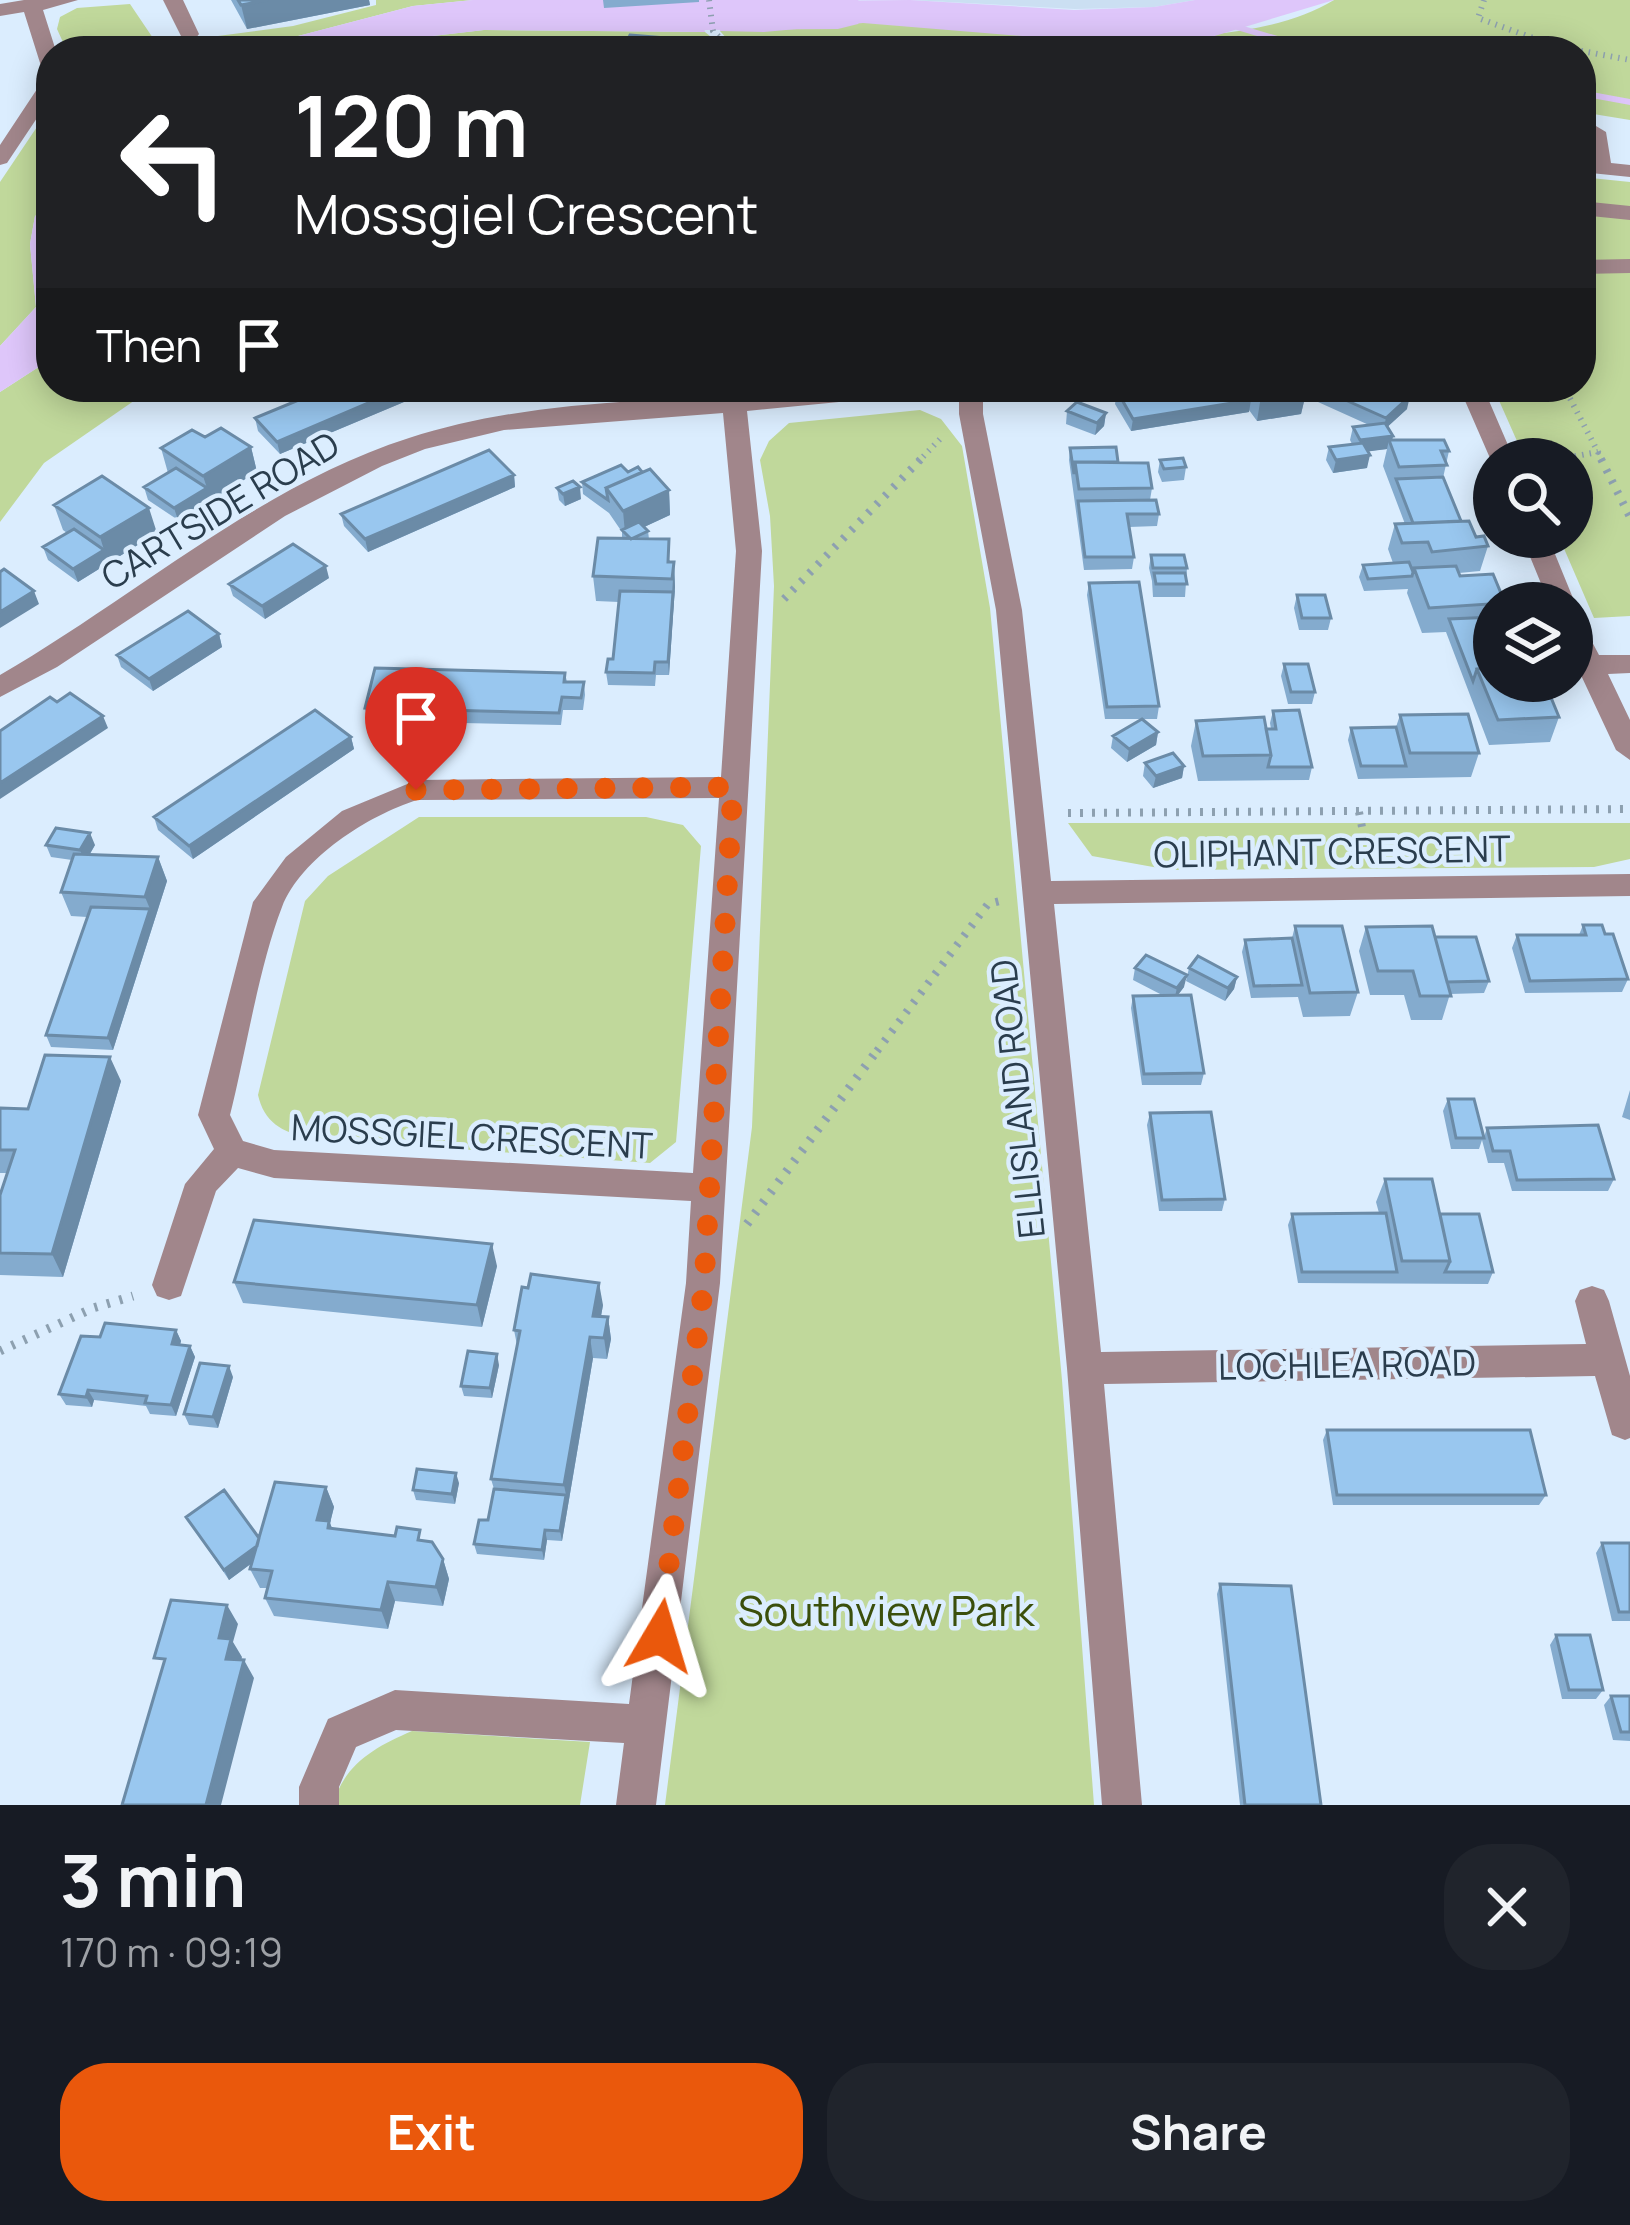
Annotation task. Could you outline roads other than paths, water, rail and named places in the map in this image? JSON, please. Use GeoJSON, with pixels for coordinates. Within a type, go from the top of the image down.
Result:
{"type":"FeatureCollection","features":[{"type":"Feature","properties":{"kind":"street"},"geometry":{"type":"LineString","coordinates":[[0,10],[68,0]]}},
{"type":"Feature","properties":{"kind":"street"},"geometry":{"type":"LineString","coordinates":[[173,0],[189,34]]}},
{"type":"Feature","properties":{"kind":"street"},"geometry":{"type":"LineString","coordinates":[[31,4],[41,36]]}},
{"type":"Feature","properties":{"kind":"street"},"geometry":{"type":"LineString","coordinates":[[0,159],[36,107]]}},
{"type":"Feature","properties":{"kind":"street"},"geometry":{"type":"LineString","coordinates":[[0,118],[30,119]]}},
{"type":"Feature","properties":{"kind":"street"},"geometry":{"type":"LineString","coordinates":[[1596,168],[1630,171]]}},
{"type":"Feature","properties":{"kind":"street"},"geometry":{"type":"LineString","coordinates":[[1596,209],[1630,212]]}},
{"type":"Feature","properties":{"kind":"street"},"geometry":{"type":"LineString","coordinates":[[1596,267],[1630,266]]}},
{"type":"Feature","properties":{"kind":"street","name":"CARTSIDE ROAD"},"geometry":{"type":"LineString","coordinates":[[0,687],[305,495],[376,459],[483,424],[584,412],[765,402]]}},
{"type":"Feature","properties":{"kind":"street","name":"ELLISLAND ROAD"},"geometry":{"type":"LineString","coordinates":[[971,402],[1009,610],[1085,1368],[1122,1805]]}},
{"type":"Feature","properties":{"kind":"street"},"geometry":{"type":"LineString","coordinates":[[1478,402],[1493,438]]}},
{"type":"Feature","properties":{"kind":"street"},"geometry":{"type":"LineString","coordinates":[[635,1805],[704,1283],[749,550],[734,405]]}},
{"type":"Feature","properties":{"kind":"street"},"geometry":{"type":"LineString","coordinates":[[1593,665],[1630,664]]}},
{"type":"Feature","properties":{"kind":"street"},"geometry":{"type":"LineString","coordinates":[[1593,671],[1630,750]]}},
{"type":"Feature","properties":{"kind":"street"},"geometry":{"type":"LineString","coordinates":[[169,1285],[202,1184],[232,1152],[214,1115],[268,902],[287,872],[357,815],[388,796],[416,790],[733,787]]}},
{"type":"Feature","properties":{"kind":"street","name":"OLIPHANT CRESCENT"},"geometry":{"type":"LineString","coordinates":[[1035,893],[1630,885]]}},
{"type":"Feature","properties":{"kind":"street","name":"MOSSGIEL CRESCENT"},"geometry":{"type":"LineString","coordinates":[[232,1152],[274,1164],[708,1188]]}},
{"type":"Feature","properties":{"kind":"street"},"geometry":{"type":"LineString","coordinates":[[1592,1301],[1625,1423]]}},
{"type":"Feature","properties":{"kind":"street","name":"LOCHLEA ROAD"},"geometry":{"type":"LineString","coordinates":[[1085,1368],[1608,1360]]}},
{"type":"Feature","properties":{"kind":"street"},"geometry":{"type":"LineString","coordinates":[[319,1805],[319,1787],[342,1733],[395,1710],[649,1725]]}},
{"type":"Feature","properties":{"kind":"waterway"},"geometry":{"type":"LineString","coordinates":[[583,14],[838,12]]}},
{"type":"Feature","properties":{"kind":"waterway"},"geometry":{"type":"LineString","coordinates":[[1230,25],[1267,36]]}},
{"type":"Feature","properties":{"kind":"waterway"},"geometry":{"type":"LineString","coordinates":[[1596,96],[1630,102]]}},
{"type":"Feature","properties":{"kind":"park label","name":"Southview Park"},"geometry":{"type":"Point","coordinates":[886,1610]}}]}
